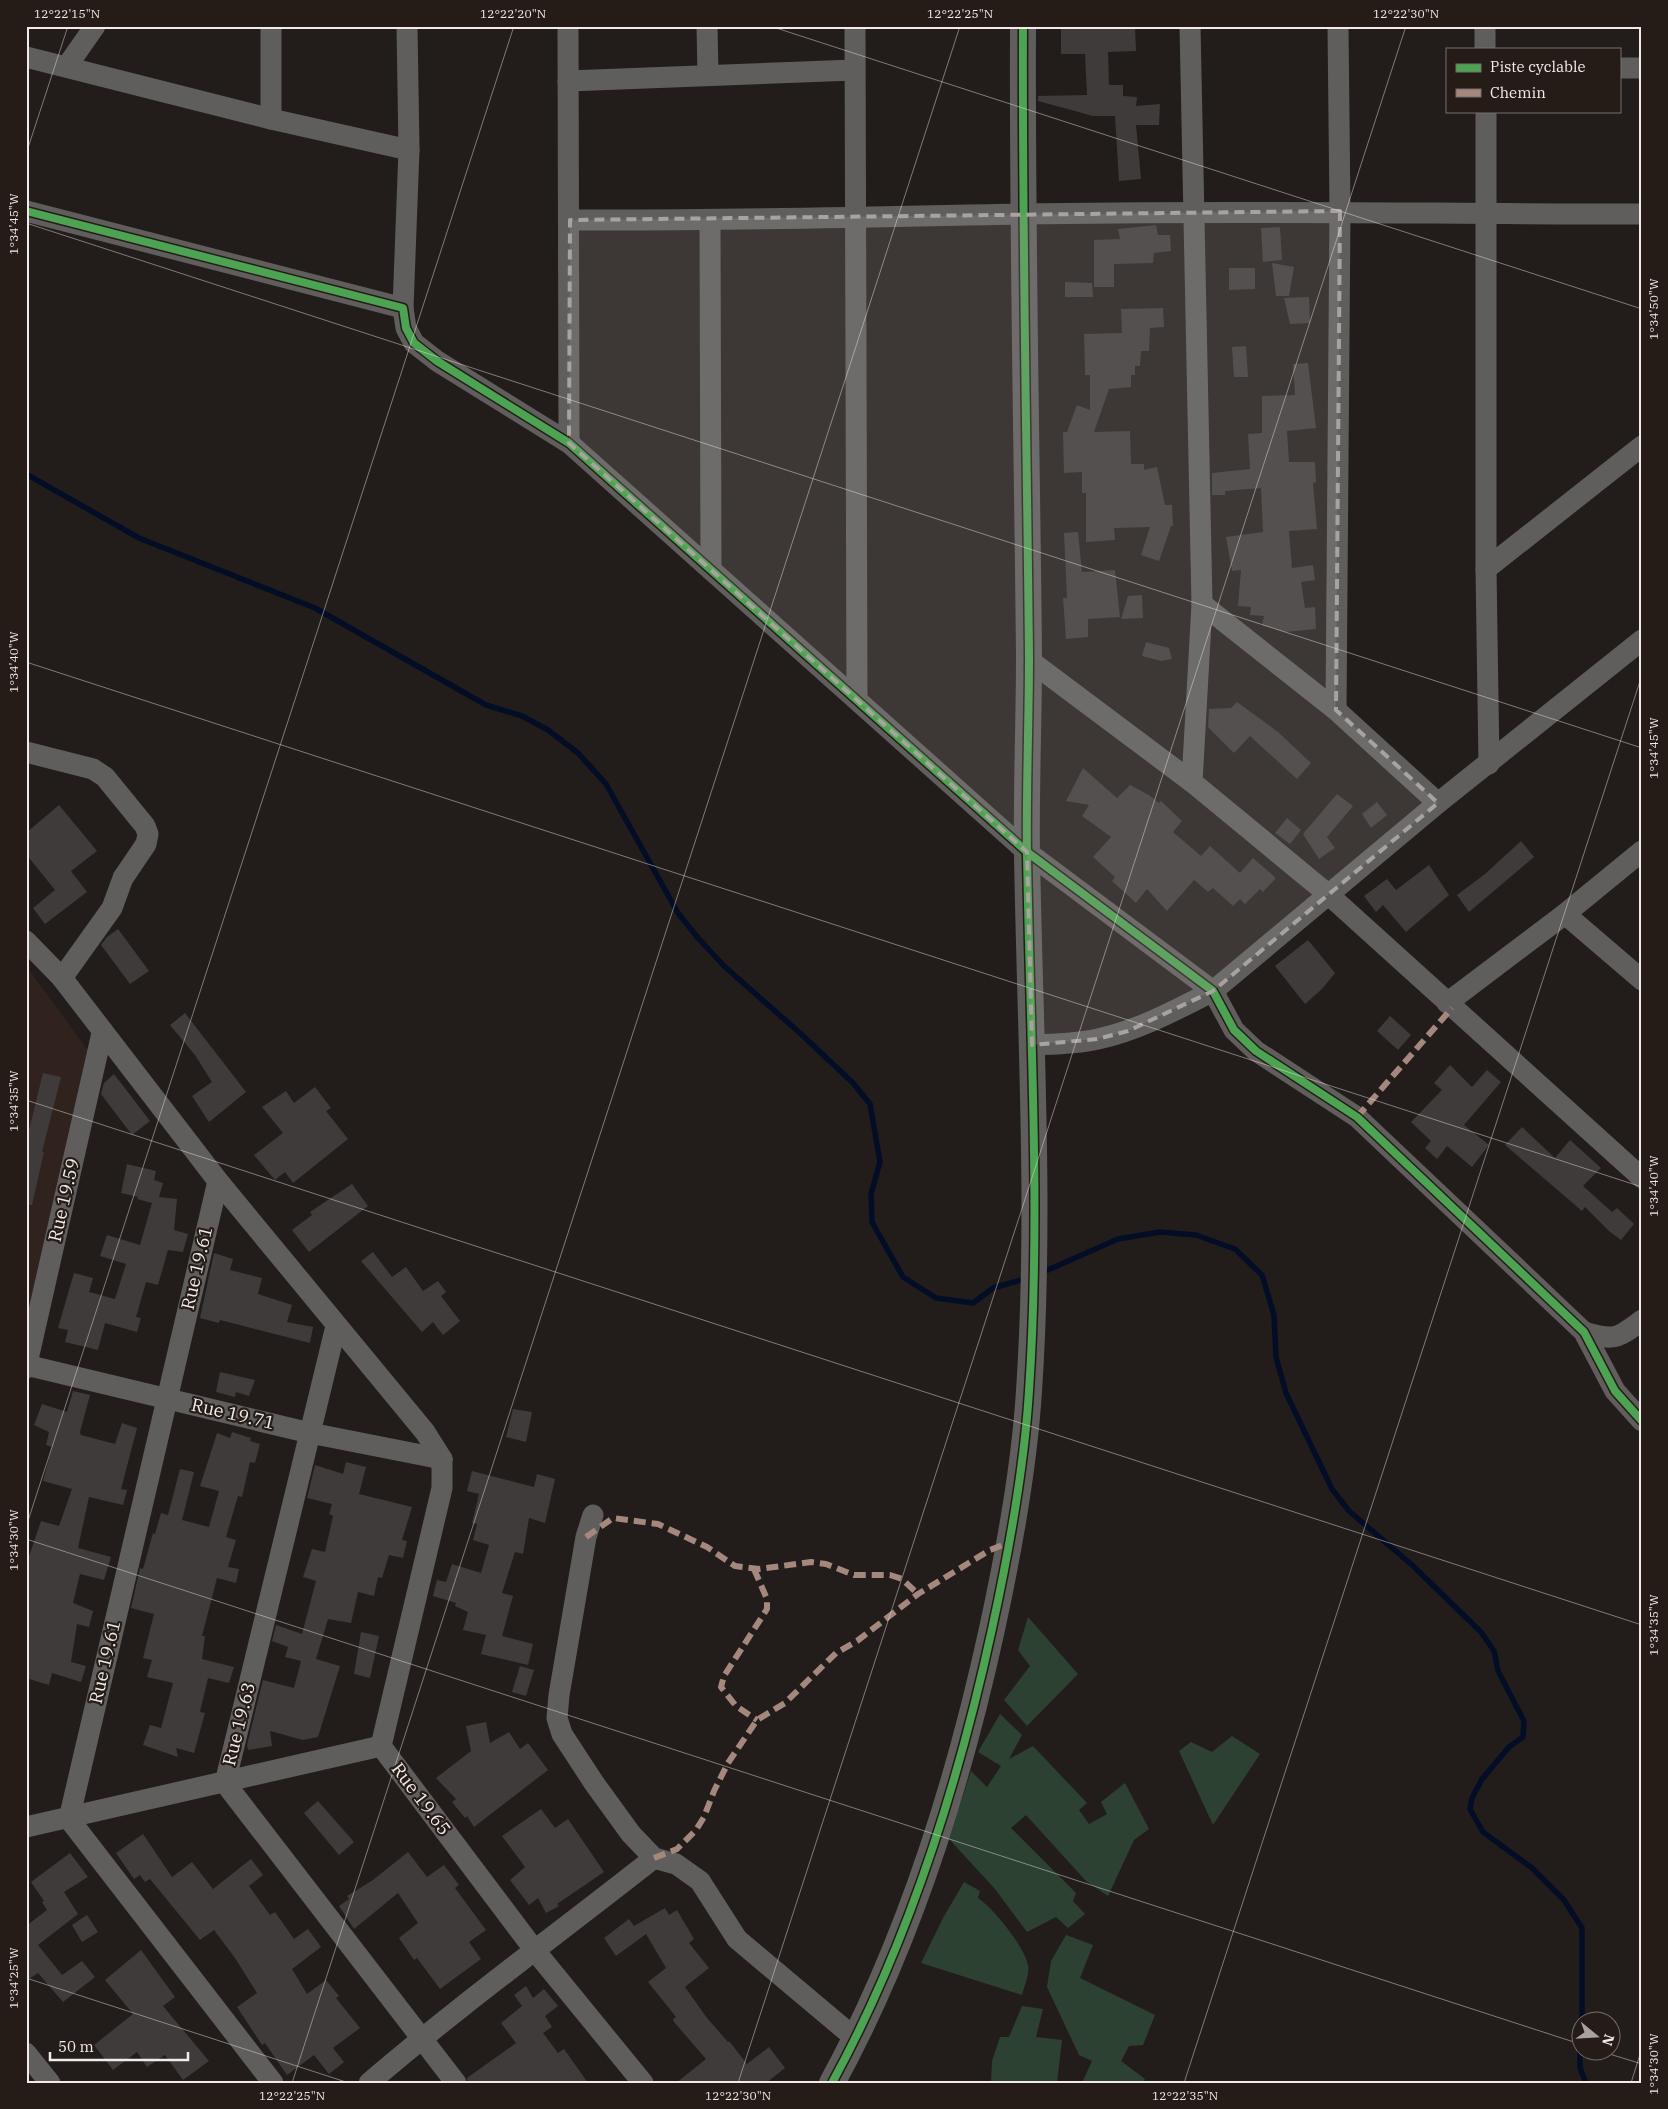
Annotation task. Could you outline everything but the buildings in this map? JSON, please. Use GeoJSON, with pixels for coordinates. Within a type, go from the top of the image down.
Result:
{"type":"FeatureCollection","features":[{"type":"Feature","properties":{"kind":"street"},"geometry":{"type":"LineString","coordinates":[[67,66],[95,26]]}},
{"type":"Feature","properties":{"kind":"street"},"geometry":{"type":"LineString","coordinates":[[271,26],[271,119]]}},
{"type":"Feature","properties":{"kind":"street"},"geometry":{"type":"LineString","coordinates":[[406,26],[409,150],[403,308],[406,328],[414,343],[437,361],[569,443],[857,698],[1027,852],[1213,991],[1234,1030],[1256,1051],[1357,1117],[1584,1332],[1615,1391],[1642,1422]]}},
{"type":"Feature","properties":{"kind":"street"},"geometry":{"type":"LineString","coordinates":[[568,26],[570,220],[569,443]]}},
{"type":"Feature","properties":{"kind":"street"},"geometry":{"type":"LineString","coordinates":[[707,26],[708,75]]}},
{"type":"Feature","properties":{"kind":"street"},"geometry":{"type":"LineString","coordinates":[[854,26],[857,698]]}},
{"type":"Feature","properties":{"kind":"street"},"geometry":{"type":"LineString","coordinates":[[832,2083],[856,2039],[910,1910],[947,1801],[976,1702],[1008,1554],[1020,1477],[1030,1391],[1034,1231],[1027,852],[1029,660],[1022,214],[1023,26]]}},
{"type":"Feature","properties":{"kind":"street"},"geometry":{"type":"LineString","coordinates":[[1190,26],[1202,604],[1192,782]]}},
{"type":"Feature","properties":{"kind":"street"},"geometry":{"type":"LineString","coordinates":[[1336,710],[1340,211],[1338,26]]}},
{"type":"Feature","properties":{"kind":"street"},"geometry":{"type":"LineString","coordinates":[[1485,26],[1485,48]]}},
{"type":"Feature","properties":{"kind":"street"},"geometry":{"type":"LineString","coordinates":[[26,57],[271,119],[409,150]]}},
{"type":"Feature","properties":{"kind":"street"},"geometry":{"type":"LineString","coordinates":[[1620,68],[1642,68]]}},
{"type":"Feature","properties":{"kind":"street"},"geometry":{"type":"LineString","coordinates":[[568,81],[854,70]]}},
{"type":"Feature","properties":{"kind":"street"},"geometry":{"type":"LineString","coordinates":[[1486,112],[1486,569],[1489,764]]}},
{"type":"Feature","properties":{"kind":"street"},"geometry":{"type":"LineString","coordinates":[[26,211],[403,308]]}},
{"type":"Feature","properties":{"kind":"street"},"geometry":{"type":"LineString","coordinates":[[570,220],[710,221],[1022,214],[1340,211],[1486,214],[1642,214]]}},
{"type":"Feature","properties":{"kind":"street"},"geometry":{"type":"LineString","coordinates":[[710,221],[711,570]]}},
{"type":"Feature","properties":{"kind":"street"},"geometry":{"type":"LineString","coordinates":[[1486,569],[1642,446]]}},
{"type":"Feature","properties":{"kind":"street"},"geometry":{"type":"LineString","coordinates":[[1202,604],[1336,710],[1438,803]]}},
{"type":"Feature","properties":{"kind":"street"},"geometry":{"type":"LineString","coordinates":[[1032,1045],[1097,1039],[1128,1031],[1171,1013],[1213,991],[1438,803],[1642,640]]}},
{"type":"Feature","properties":{"kind":"street"},"geometry":{"type":"LineString","coordinates":[[1029,660],[1192,782],[1329,895],[1642,1178]]}},
{"type":"Feature","properties":{"kind":"street"},"geometry":{"type":"LineString","coordinates":[[26,752],[93,769],[105,777],[145,826],[148,834],[146,844],[123,878],[107,916],[62,978]]}},
{"type":"Feature","properties":{"kind":"street"},"geometry":{"type":"LineString","coordinates":[[1447,1003],[1565,914],[1642,851]]}},
{"type":"Feature","properties":{"kind":"street"},"geometry":{"type":"LineString","coordinates":[[1565,914],[1642,980]]}},
{"type":"Feature","properties":{"kind":"street"},"geometry":{"type":"LineString","coordinates":[[26,941],[62,978],[102,1033],[218,1181],[425,1432],[442,1459]]}},
{"type":"Feature","properties":{"kind":"street","name":"Rue 19.59"},"geometry":{"type":"LineString","coordinates":[[26,1366],[102,1033]]}},
{"type":"Feature","properties":{"kind":"street","name":"Rue 19.61"},"geometry":{"type":"LineString","coordinates":[[69,1819],[218,1181]]}},
{"type":"Feature","properties":{"kind":"street"},"geometry":{"type":"LineString","coordinates":[[1584,1332],[1603,1338],[1620,1337],[1642,1320]]}},
{"type":"Feature","properties":{"kind":"street","name":"Rue 19.63"},"geometry":{"type":"LineString","coordinates":[[336,1326],[225,1783],[456,2083]]}},
{"type":"Feature","properties":{"kind":"street","name":"Rue 19.71"},"geometry":{"type":"LineString","coordinates":[[26,1366],[310,1433],[442,1459]]}},
{"type":"Feature","properties":{"kind":"street","name":"Rue 19.65"},"geometry":{"type":"LineString","coordinates":[[442,1459],[442,1488],[381,1746],[536,1952],[643,2083]]}},
{"type":"Feature","properties":{"kind":"street"},"geometry":{"type":"LineString","coordinates":[[593,1515],[586,1537],[563,1667],[557,1718],[562,1734],[631,1834],[654,1858],[676,1864],[700,1881],[737,1939],[856,2039]]}},
{"type":"Feature","properties":{"kind":"street"},"geometry":{"type":"LineString","coordinates":[[26,1828],[381,1746]]}},
{"type":"Feature","properties":{"kind":"street"},"geometry":{"type":"LineString","coordinates":[[69,1819],[272,2083]]}},
{"type":"Feature","properties":{"kind":"street"},"geometry":{"type":"LineString","coordinates":[[369,2083],[421,2038],[536,1952],[654,1858]]}},
{"type":"Feature","properties":{"kind":"street"},"geometry":{"type":"LineString","coordinates":[[26,2053],[50,2083]]}},
{"type":"Feature","properties":{"kind":"highlighted area"},"geometry":{"type":"Polygon","coordinates":[[[1340,211],[1336,710],[1438,803],[1213,991],[1128,1031],[1097,1039],[1032,1045],[1027,852],[569,443],[570,220],[1340,211]]]}},
{"type":"Feature","properties":{"kind":"shaded area"},"geometry":{"type":"Polygon","coordinates":[[[26,966],[90,1053],[26,1327],[26,966]]]}},
{"type":"Feature","properties":{"kind":"green space"},"geometry":{"type":"Polygon","coordinates":[[[1028,1617],[1078,1674],[1027,1726],[1004,1700],[1030,1666],[1018,1650],[1028,1617]]]}},
{"type":"Feature","properties":{"kind":"green space"},"geometry":{"type":"Polygon","coordinates":[[[1000,1714],[1022,1735],[1009,1759],[1033,1746],[1087,1803],[1079,1810],[1089,1824],[1107,1814],[1101,1802],[1125,1783],[1149,1829],[1134,1840],[1108,1896],[1086,1881],[1026,1815],[1011,1828],[1076,1893],[1073,1901],[1085,1914],[1068,1928],[1056,1917],[1027,1932],[995,1889],[949,1839],[971,1771],[987,1787],[1001,1766],[978,1752],[1000,1714]]]}},
{"type":"Feature","properties":{"kind":"green space"},"geometry":{"type":"Polygon","coordinates":[[[1232,1736],[1260,1754],[1213,1825],[1179,1751],[1191,1742],[1212,1752],[1232,1736]]]}},
{"type":"Feature","properties":{"kind":"green space"},"geometry":{"type":"Polygon","coordinates":[[[964,1882],[980,1891],[978,1898],[1000,1919],[1021,1948],[1028,1965],[1028,1976],[1022,1995],[921,1963],[943,1918],[964,1882]]]}},
{"type":"Feature","properties":{"kind":"green space"},"geometry":{"type":"Polygon","coordinates":[[[1066,1935],[1093,1945],[1080,1978],[1155,2015],[1143,2045],[1129,2046],[1121,2061],[1145,2079],[1142,2083],[1082,2083],[1092,2061],[1079,2055],[1047,1987],[1051,1961],[1066,1935]]]}},
{"type":"Feature","properties":{"kind":"green space"},"geometry":{"type":"Polygon","coordinates":[[[1022,2006],[1043,2009],[1036,2037],[1062,2040],[1057,2083],[991,2083],[992,2061],[1000,2037],[1009,2037],[1022,2006]]]}},
{"type":"Feature","properties":{"kind":"waterway"},"geometry":{"type":"LineString","coordinates":[[26,474],[139,538],[315,608],[486,705],[522,716],[548,730],[578,753],[606,784],[678,913],[698,938],[724,966],[853,1083],[870,1104],[880,1162],[871,1194],[872,1222],[903,1277],[936,1298],[973,1303],[993,1288],[1028,1278]]}},
{"type":"Feature","properties":{"kind":"waterway"},"geometry":{"type":"LineString","coordinates":[[1041,1273],[1118,1239],[1160,1232],[1196,1235],[1235,1249],[1262,1275],[1274,1315],[1276,1357],[1286,1393],[1332,1489],[1349,1511],[1412,1565],[1481,1632],[1494,1651],[1498,1671],[1524,1721],[1523,1737],[1509,1747],[1482,1779],[1472,1798],[1470,1809],[1483,1832],[1532,1868],[1564,1900],[1582,1928],[1582,2012]]}},
{"type":"Feature","properties":{"kind":"waterway"},"geometry":{"type":"LineString","coordinates":[[1580,2062],[1580,2068],[1586,2083]]}},
{"type":"Feature","properties":{"kind":"marked path"},"geometry":{"type":"LineString","coordinates":[[1357,1117],[1452,1008]]}},
{"type":"Feature","properties":{"kind":"marked path"},"geometry":{"type":"LineString","coordinates":[[586,1537],[613,1518],[658,1524],[707,1547],[735,1566],[759,1569],[811,1562],[826,1564],[854,1575],[890,1575],[902,1579],[918,1594]]}},
{"type":"Feature","properties":{"kind":"marked path"},"geometry":{"type":"LineString","coordinates":[[654,1858],[677,1849],[696,1830],[704,1817],[728,1763],[757,1720],[785,1703],[836,1653],[857,1641],[918,1594],[990,1550],[1003,1545],[1008,1554]]}},
{"type":"Feature","properties":{"kind":"marked path"},"geometry":{"type":"LineString","coordinates":[[754,1569],[767,1599],[767,1609],[724,1676],[721,1687],[736,1706],[757,1720]]}},
{"type":"Feature","properties":{"kind":"cycle path"},"geometry":{"type":"LineString","coordinates":[[832,2083],[885,1975],[928,1862],[947,1804],[979,1688],[998,1600],[1015,1511],[1027,1421],[1034,1257],[1034,1123],[1027,855],[1029,656],[1023,26]]}},
{"type":"Feature","properties":{"kind":"cycle path"},"geometry":{"type":"LineString","coordinates":[[26,211],[403,308],[406,328],[414,343],[437,361],[569,443],[1027,852],[1213,991],[1234,1030],[1256,1051],[1357,1117],[1584,1332],[1615,1391],[1642,1421]]}}]}
